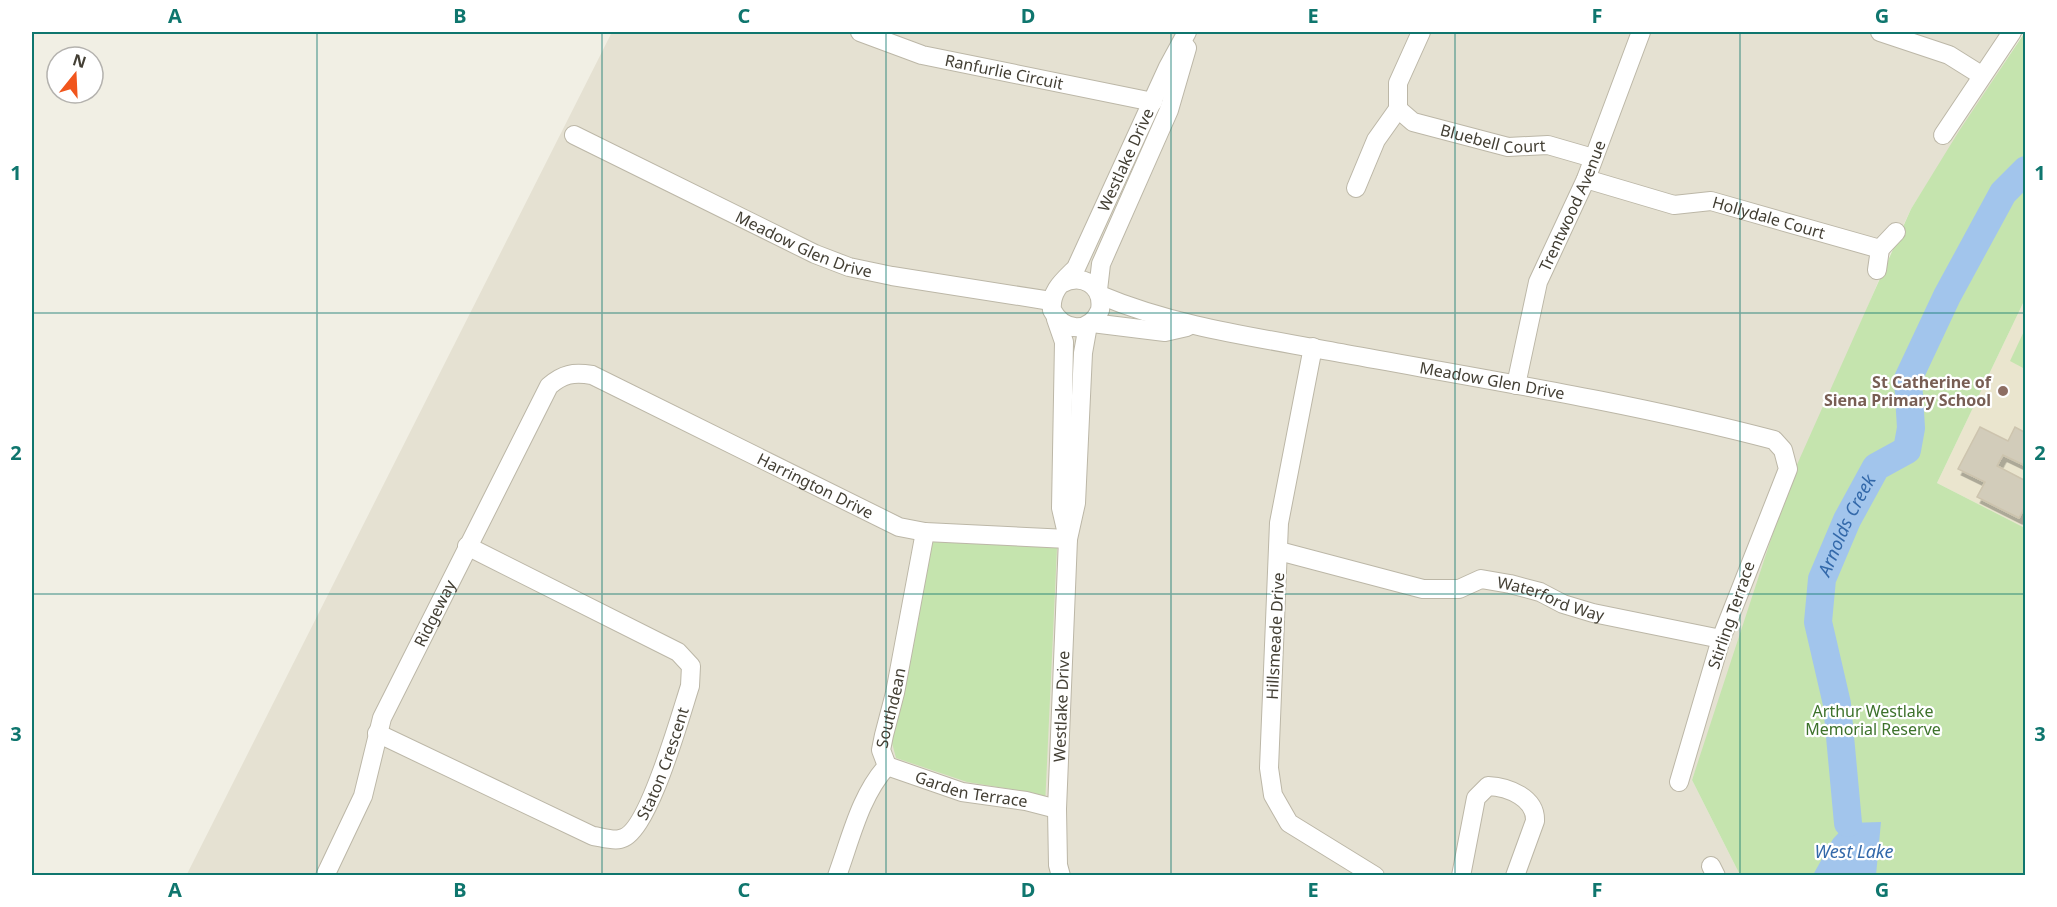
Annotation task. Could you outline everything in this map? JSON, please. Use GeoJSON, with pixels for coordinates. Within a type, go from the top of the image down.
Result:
{"type":"FeatureCollection","features":[{"type":"Feature","properties":{"kind":"street","name":"Ranfurlie Circuit"},"geometry":{"type":"LineString","coordinates":[[860,32],[922,55],[1153,102]]}},
{"type":"Feature","properties":{"kind":"street","name":"Westlake Drive"},"geometry":{"type":"LineString","coordinates":[[1061,284],[1076,268],[1187,32]]}},
{"type":"Feature","properties":{"kind":"street","name":"Westlake Drive"},"geometry":{"type":"LineString","coordinates":[[1099,293],[1101,264],[1169,110],[1192,32]]}},
{"type":"Feature","properties":{"kind":"street"},"geometry":{"type":"LineString","coordinates":[[1356,188],[1376,140],[1398,110],[1398,83],[1421,32]]}},
{"type":"Feature","properties":{"kind":"street","name":"Trentwood Avenue"},"geometry":{"type":"LineString","coordinates":[[1516,385],[1538,282],[1587,179],[1641,32]]}},
{"type":"Feature","properties":{"kind":"street"},"geometry":{"type":"LineString","coordinates":[[1880,32],[1949,55],[1981,75]]}},
{"type":"Feature","properties":{"kind":"street"},"geometry":{"type":"LineString","coordinates":[[1943,135],[1981,75],[2012,32]]}},
{"type":"Feature","properties":{"kind":"street","name":"Bluebell Court"},"geometry":{"type":"LineString","coordinates":[[1398,110],[1413,122],[1508,147],[1548,145],[1593,158]]}},
{"type":"Feature","properties":{"kind":"street","name":"Meadow Glen Drive"},"geometry":{"type":"LineString","coordinates":[[574,135],[815,254],[849,267],[1054,310]]}},
{"type":"Feature","properties":{"kind":"street","name":"Hollydale Court"},"geometry":{"type":"LineString","coordinates":[[1587,179],[1674,204],[1711,201],[1880,249]]}},
{"type":"Feature","properties":{"kind":"street"},"geometry":{"type":"LineString","coordinates":[[1877,270],[1880,249],[1896,232]]}},
{"type":"Feature","properties":{"kind":"street"},"geometry":{"type":"LineString","coordinates":[[1068,280],[1085,280],[1099,293],[1100,310],[1090,324],[1068,327],[1054,310],[1061,284],[1068,280]]}},
{"type":"Feature","properties":{"kind":"street","name":"Meadow Glen Drive"},"geometry":{"type":"LineString","coordinates":[[1099,293],[1140,312],[1195,326],[1516,385],[1752,434],[1774,440],[1784,450]]}},
{"type":"Feature","properties":{"kind":"street","name":"Westlake Drive"},"geometry":{"type":"LineString","coordinates":[[1054,310],[1064,342],[1060,508],[1068,539]]}},
{"type":"Feature","properties":{"kind":"street","name":"Westlake Drive"},"geometry":{"type":"LineString","coordinates":[[1061,876],[1058,865],[1057,809],[1068,539],[1076,503],[1083,353],[1090,324]]}},
{"type":"Feature","properties":{"kind":"street","name":"Meadow Glen Drive"},"geometry":{"type":"LineString","coordinates":[[1090,324],[1165,332],[1195,326]]}},
{"type":"Feature","properties":{"kind":"street","name":"Hillsmeade Drive"},"geometry":{"type":"LineString","coordinates":[[1313,347],[1279,524],[1269,768],[1273,795],[1289,823],[1375,876]]}},
{"type":"Feature","properties":{"kind":"street","name":"Harrington Drive"},"geometry":{"type":"LineString","coordinates":[[577,373],[592,375],[899,527],[926,532],[1068,539]]}},
{"type":"Feature","properties":{"kind":"street","name":"Ridgeway"},"geometry":{"type":"LineString","coordinates":[[325,876],[355,818],[363,796],[377,732],[467,546],[549,386],[561,376],[577,373]]}},
{"type":"Feature","properties":{"kind":"street","name":"Stirling Terrace"},"geometry":{"type":"LineString","coordinates":[[1678,782],[1721,639],[1788,469],[1784,450]]}},
{"type":"Feature","properties":{"kind":"street","name":"Southdean"},"geometry":{"type":"LineString","coordinates":[[837,876],[873,781],[887,766],[881,750],[897,682],[926,532]]}},
{"type":"Feature","properties":{"kind":"street","name":"Staton Crescent"},"geometry":{"type":"LineString","coordinates":[[377,732],[593,836],[621,840],[633,832],[647,811],[690,686],[691,666],[678,652],[467,546]]}},
{"type":"Feature","properties":{"kind":"street","name":"Waterford Way"},"geometry":{"type":"LineString","coordinates":[[1279,550],[1423,589],[1459,589],[1481,579],[1510,584],[1540,592],[1563,604],[1593,613],[1721,639]]}},
{"type":"Feature","properties":{"kind":"street","name":"Garden Terrace"},"geometry":{"type":"LineString","coordinates":[[887,766],[962,792],[1026,801],[1057,809]]}},
{"type":"Feature","properties":{"kind":"street"},"geometry":{"type":"LineString","coordinates":[[1461,876],[1476,798],[1488,786],[1500,786],[1522,796],[1532,804],[1536,812],[1535,821],[1515,876]]}},
{"type":"Feature","properties":{"kind":"shaded area"},"geometry":{"type":"Polygon","coordinates":[[[612,32],[2024,32],[1911,209],[1889,256],[1855,337],[1692,780],[1740,875],[186,876],[612,32]]]}},
{"type":"Feature","properties":{"kind":"shaded area","name":"St Catherine of Siena Primary School"},"geometry":{"type":"Polygon","coordinates":[[[2025,299],[2025,528],[1937,483],[2025,299]]]}},
{"type":"Feature","properties":{"kind":"green space","name":"Arthur Westlake Memorial Reserve"},"geometry":{"type":"Polygon","coordinates":[[[2025,32],[2025,299],[1937,483],[2025,528],[2025,875],[1740,875],[1692,780],[1791,478],[1911,209],[1959,131],[2025,32]]]}},
{"type":"Feature","properties":{"kind":"green space"},"geometry":{"type":"Polygon","coordinates":[[[2025,329],[2026,369],[2010,361],[2025,329]]]}},
{"type":"Feature","properties":{"kind":"green space"},"geometry":{"type":"Polygon","coordinates":[[[933,541],[1057,548],[1045,806],[1034,793],[967,782],[896,758],[892,743],[933,541]]]}},
{"type":"Feature","properties":{"kind":"water","name":"West Lake"},"geometry":{"type":"Polygon","coordinates":[[[1881,822],[1876,875],[1813,875],[1833,839],[1848,823],[1881,822]]]}},
{"type":"Feature","properties":{"kind":"building"},"geometry":{"type":"Polygon","coordinates":[[[1980,427],[2008,441],[2015,427],[2026,433],[2026,466],[2003,455],[1997,466],[2026,481],[2026,504],[2019,518],[1977,497],[1985,482],[1958,469],[1980,427]]]}},
{"type":"Feature","properties":{"kind":"waterway","name":"Arnolds Creek"},"geometry":{"type":"LineString","coordinates":[[1848,823],[1837,704],[1818,622],[1822,579],[1847,520],[1876,467],[1907,450],[1911,428],[1908,379],[1947,296],[2003,193],[2026,170]]}},
{"type":"Feature","properties":{"kind":"place","name":"St Catherine of Siena Primary School"},"geometry":{"type":"Point","coordinates":[2003,391]}}]}
